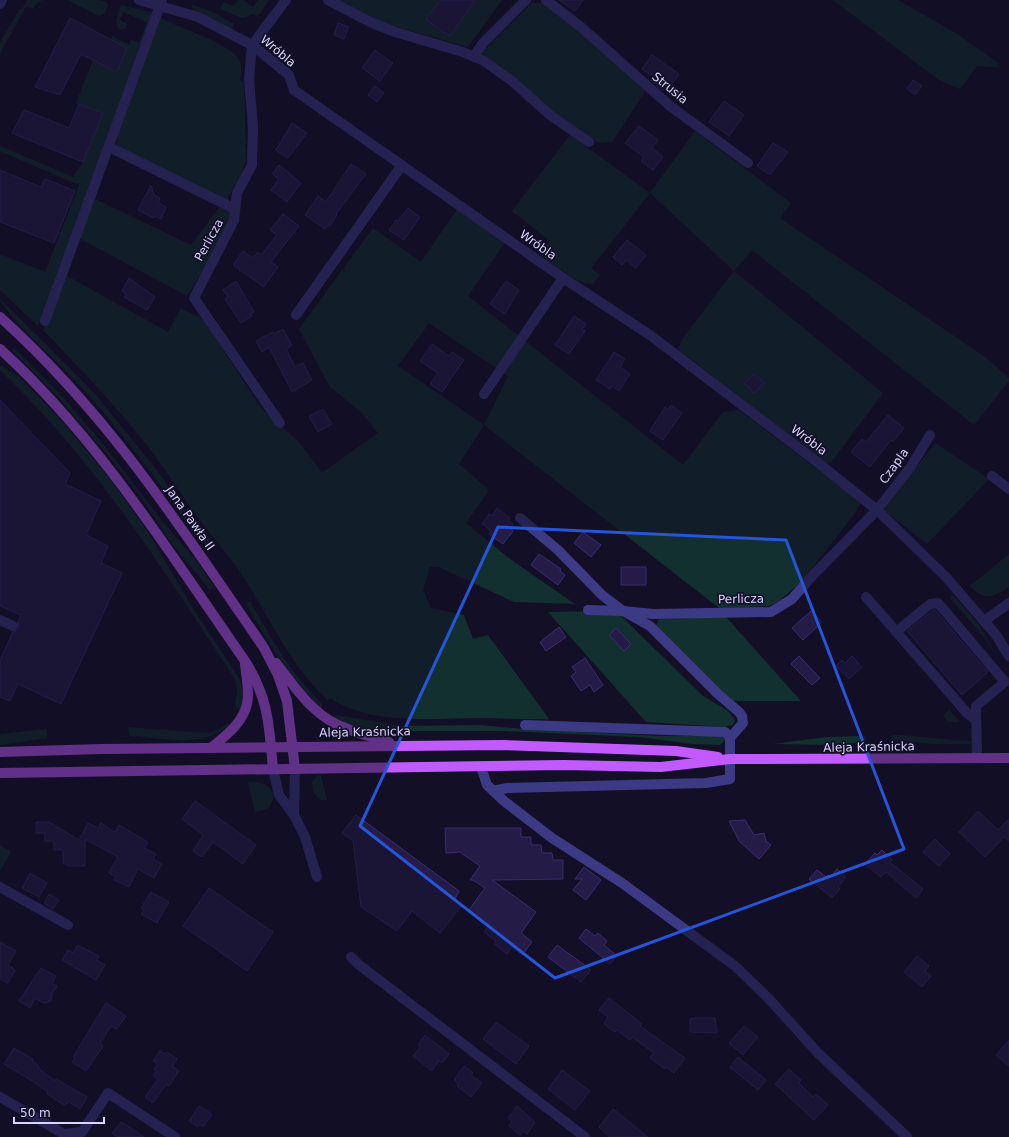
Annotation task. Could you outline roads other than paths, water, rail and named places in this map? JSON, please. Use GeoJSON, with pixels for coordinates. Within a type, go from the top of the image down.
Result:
{"type":"FeatureCollection","features":[{"type":"Feature","properties":{"kind":"main road","name":"Jana Pawła II"},"geometry":{"type":"LineString","coordinates":[[0,317],[59,375],[120,444],[155,489],[264,648],[278,675],[287,701],[295,769]]}},
{"type":"Feature","properties":{"kind":"main road"},"geometry":{"type":"LineString","coordinates":[[0,349],[58,407],[114,473],[245,661],[258,684],[264,699],[273,769]]}},
{"type":"Feature","properties":{"kind":"main road"},"geometry":{"type":"LineString","coordinates":[[264,648],[305,700],[323,716],[352,731],[396,744]]}},
{"type":"Feature","properties":{"kind":"main road"},"geometry":{"type":"LineString","coordinates":[[212,747],[231,730],[245,710],[248,698],[245,661]]}},
{"type":"Feature","properties":{"kind":"main road","name":"Aleja Kraśnicka"},"geometry":{"type":"LineString","coordinates":[[0,752],[396,744],[503,745],[676,751],[730,759]]}},
{"type":"Feature","properties":{"kind":"main road","name":"Aleja Kraśnicka"},"geometry":{"type":"LineString","coordinates":[[0,773],[564,765],[661,767],[730,759],[1009,758]]}},
{"type":"Feature","properties":{"kind":"street"},"geometry":{"type":"LineString","coordinates":[[0,4],[2,0]]}},
{"type":"Feature","properties":{"kind":"street","name":"Wróbla"},"geometry":{"type":"LineString","coordinates":[[139,0],[161,3],[198,17],[252,45],[290,75],[294,90],[402,164],[563,278],[650,335],[817,462],[877,510],[946,577],[984,621],[1009,656]]}},
{"type":"Feature","properties":{"kind":"street"},"geometry":{"type":"LineString","coordinates":[[252,45],[286,0]]}},
{"type":"Feature","properties":{"kind":"street"},"geometry":{"type":"LineString","coordinates":[[328,0],[370,22],[395,32],[474,56],[512,81],[550,115],[589,142]]}},
{"type":"Feature","properties":{"kind":"street"},"geometry":{"type":"LineString","coordinates":[[474,56],[483,42],[526,0]]}},
{"type":"Feature","properties":{"kind":"street","name":"Strusia"},"geometry":{"type":"LineString","coordinates":[[546,0],[581,27],[670,106],[748,163]]}},
{"type":"Feature","properties":{"kind":"street"},"geometry":{"type":"LineString","coordinates":[[45,321],[161,3]]}},
{"type":"Feature","properties":{"kind":"street","name":"Perlicza"},"geometry":{"type":"LineString","coordinates":[[252,45],[249,79],[253,127],[252,165],[237,193],[234,220],[230,230],[194,298],[280,423]]}},
{"type":"Feature","properties":{"kind":"street"},"geometry":{"type":"LineString","coordinates":[[109,147],[235,209]]}},
{"type":"Feature","properties":{"kind":"street"},"geometry":{"type":"LineString","coordinates":[[296,315],[402,164]]}},
{"type":"Feature","properties":{"kind":"street"},"geometry":{"type":"LineString","coordinates":[[484,394],[563,278]]}},
{"type":"Feature","properties":{"kind":"street","name":"Czapla"},"geometry":{"type":"LineString","coordinates":[[877,510],[910,468],[930,435]]}},
{"type":"Feature","properties":{"kind":"street"},"geometry":{"type":"LineString","coordinates":[[992,476],[1009,489]]}},
{"type":"Feature","properties":{"kind":"street","name":"Perlicza"},"geometry":{"type":"LineString","coordinates":[[588,610],[654,614],[771,612],[792,599],[814,574],[877,510]]}},
{"type":"Feature","properties":{"kind":"street"},"geometry":{"type":"LineString","coordinates":[[520,518],[558,550],[602,595],[623,611],[650,626],[718,694],[739,712],[742,716],[743,723],[730,738]]}},
{"type":"Feature","properties":{"kind":"street"},"geometry":{"type":"LineString","coordinates":[[866,597],[967,713],[976,720]]}},
{"type":"Feature","properties":{"kind":"street"},"geometry":{"type":"LineString","coordinates":[[896,632],[930,604],[938,603],[1005,682],[976,706],[977,758]]}},
{"type":"Feature","properties":{"kind":"street"},"geometry":{"type":"LineString","coordinates":[[984,621],[1009,603]]}},
{"type":"Feature","properties":{"kind":"street"},"geometry":{"type":"LineString","coordinates":[[0,620],[13,626]]}},
{"type":"Feature","properties":{"kind":"street"},"geometry":{"type":"LineString","coordinates":[[492,791],[507,788],[706,783],[730,779],[730,738],[728,734],[719,731],[525,725]]}},
{"type":"Feature","properties":{"kind":"street"},"geometry":{"type":"LineString","coordinates":[[481,767],[487,785],[492,791],[552,838],[622,883],[735,966],[769,999],[818,1053],[907,1137]]}},
{"type":"Feature","properties":{"kind":"street"},"geometry":{"type":"LineString","coordinates":[[273,769],[279,795],[294,815],[305,837],[317,877]]}},
{"type":"Feature","properties":{"kind":"street"},"geometry":{"type":"LineString","coordinates":[[294,815],[295,769]]}},
{"type":"Feature","properties":{"kind":"street"},"geometry":{"type":"LineString","coordinates":[[0,888],[68,925]]}},
{"type":"Feature","properties":{"kind":"street"},"geometry":{"type":"LineString","coordinates":[[351,957],[358,964],[585,1137]]}},
{"type":"Feature","properties":{"kind":"street"},"geometry":{"type":"LineString","coordinates":[[0,1097],[64,1134],[82,1132],[108,1093],[175,1137]]}}]}
